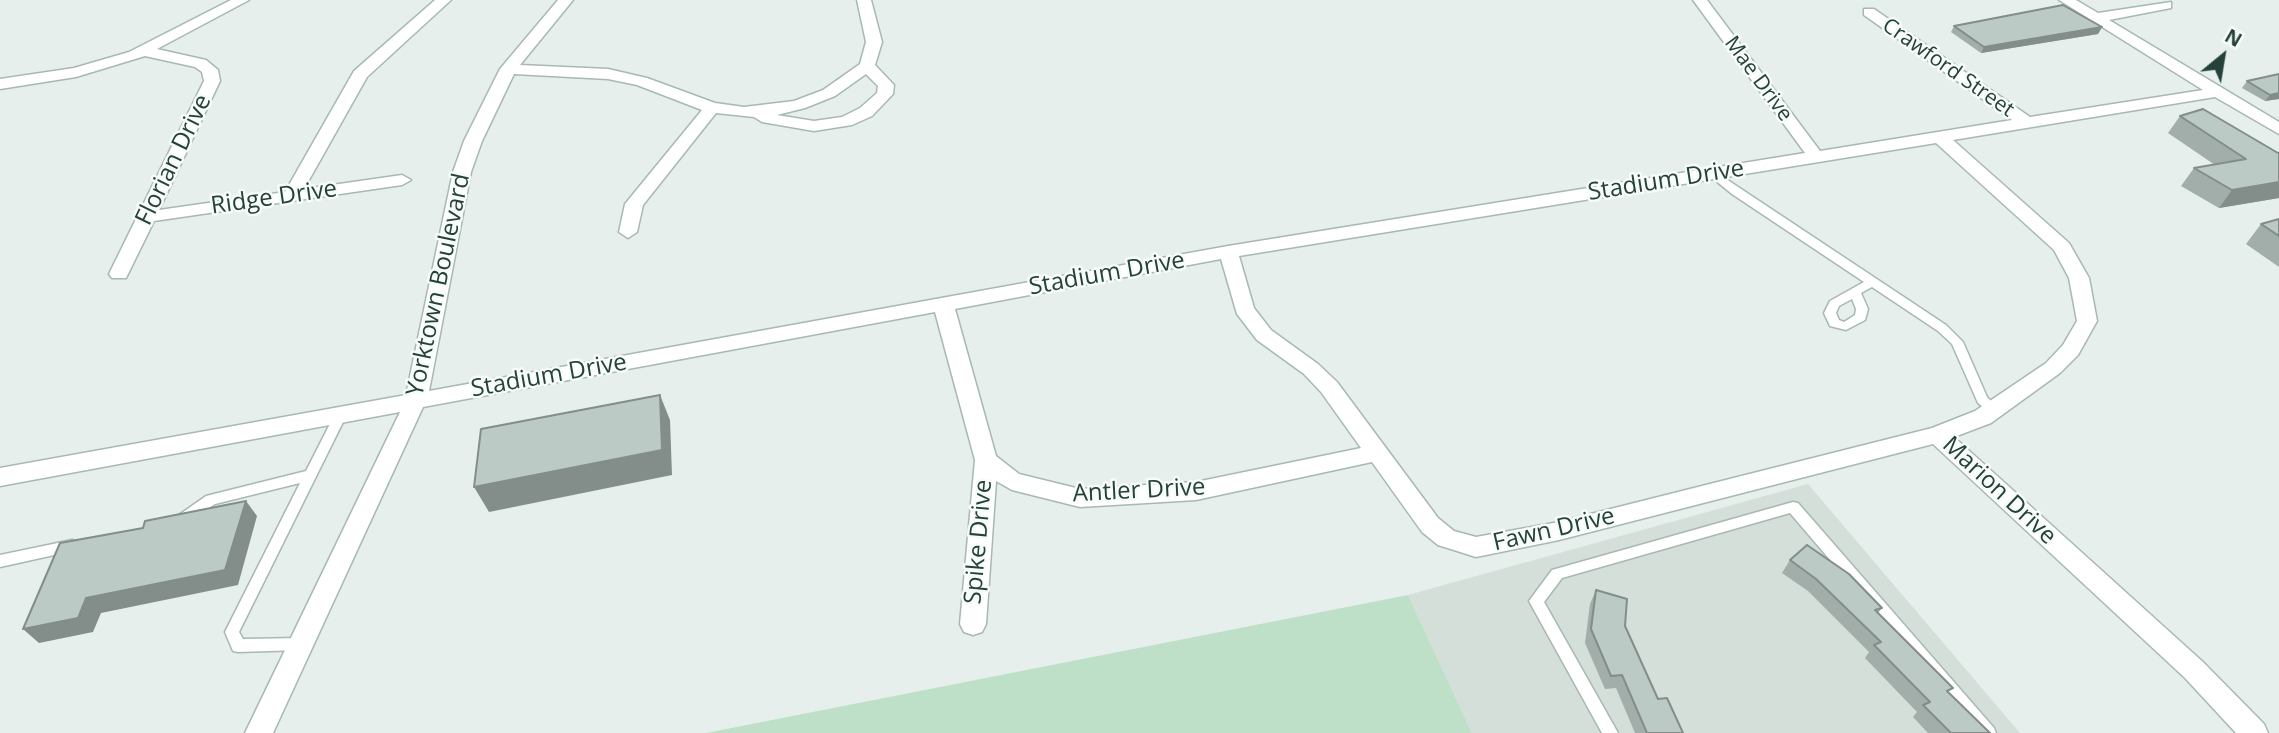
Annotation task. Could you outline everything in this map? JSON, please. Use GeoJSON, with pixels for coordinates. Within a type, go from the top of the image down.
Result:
{"type":"FeatureCollection","features":[{"type":"Feature","properties":{"kind":"street"},"geometry":{"type":"LineString","coordinates":[[0,85],[76,72],[145,51],[242,0]]}},
{"type":"Feature","properties":{"kind":"street"},"geometry":{"type":"LineString","coordinates":[[291,196],[360,74],[444,0]]}},
{"type":"Feature","properties":{"kind":"street","name":"Yorktown Boulevard"},"geometry":{"type":"LineString","coordinates":[[259,733],[416,400],[462,172],[508,69],[566,0]]}},
{"type":"Feature","properties":{"kind":"street"},"geometry":{"type":"LineString","coordinates":[[744,113],[799,105],[829,93],[867,66],[874,42],[864,0]]}},
{"type":"Feature","properties":{"kind":"street","name":"Mae Drive"},"geometry":{"type":"LineString","coordinates":[[1700,0],[1816,157]]}},
{"type":"Feature","properties":{"kind":"street"},"geometry":{"type":"LineString","coordinates":[[2066,0],[2279,129]]}},
{"type":"Feature","properties":{"kind":"street"},"geometry":{"type":"LineString","coordinates":[[2096,18],[2166,5]]}},
{"type":"Feature","properties":{"kind":"street","name":"Crawford Street"},"geometry":{"type":"LineString","coordinates":[[1869,12],[2027,123]]}},
{"type":"Feature","properties":{"kind":"street","name":"Florian Drive"},"geometry":{"type":"LineString","coordinates":[[119,274],[212,81],[210,70],[200,63],[145,51]]}},
{"type":"Feature","properties":{"kind":"street"},"geometry":{"type":"LineString","coordinates":[[508,69],[608,74],[641,81],[712,108],[814,126],[846,121],[866,111],[885,94],[886,85],[867,66]]}},
{"type":"Feature","properties":{"kind":"street","name":"Stadium Drive"},"geometry":{"type":"LineString","coordinates":[[0,477],[1228,252],[2218,92]]}},
{"type":"Feature","properties":{"kind":"street"},"geometry":{"type":"LineString","coordinates":[[628,232],[634,204],[712,108]]}},
{"type":"Feature","properties":{"kind":"street","name":"Marion Drive"},"geometry":{"type":"LineString","coordinates":[[1940,137],[2062,247],[2085,293],[2087,321],[2071,350],[2053,368],[1994,410],[1937,435],[2194,670],[2254,733]]}},
{"type":"Feature","properties":{"kind":"street","name":"Ridge Drive"},"geometry":{"type":"LineString","coordinates":[[146,217],[402,180]]}},
{"type":"Feature","properties":{"kind":"street","name":"Fawn Drive"},"geometry":{"type":"LineString","coordinates":[[1228,252],[1244,309],[1264,335],[1311,369],[1329,387],[1430,525],[1446,538],[1475,547],[1559,531],[1937,435]]}},
{"type":"Feature","properties":{"kind":"street"},"geometry":{"type":"LineString","coordinates":[[943,303],[986,460]]}},
{"type":"Feature","properties":{"kind":"street","name":"Antler Drive"},"geometry":{"type":"LineString","coordinates":[[986,460],[1012,481],[1080,498],[1196,491],[1376,453]]}},
{"type":"Feature","properties":{"kind":"street","name":"Spike Drive"},"geometry":{"type":"LineString","coordinates":[[973,624],[986,460]]}},
{"type":"Feature","properties":{"kind":"lane"},"geometry":{"type":"LineString","coordinates":[[1714,174],[1957,342],[1982,400],[1994,410]]}},
{"type":"Feature","properties":{"kind":"lane"},"geometry":{"type":"LineString","coordinates":[[1855,292],[1873,282]]}},
{"type":"Feature","properties":{"kind":"lane"},"geometry":{"type":"LineString","coordinates":[[301,644],[238,646],[232,632],[341,414]]}},
{"type":"Feature","properties":{"kind":"lane"},"geometry":{"type":"LineString","coordinates":[[162,527],[176,525],[211,500],[311,475]]}},
{"type":"Feature","properties":{"kind":"lane"},"geometry":{"type":"LineString","coordinates":[[1610,733],[1536,601],[1557,574],[1793,507],[1988,733]]}},
{"type":"Feature","properties":{"kind":"lane"},"geometry":{"type":"LineString","coordinates":[[0,561],[81,544]]}},
{"type":"Feature","properties":{"kind":"shaded area"},"geometry":{"type":"Polygon","coordinates":[[[1808,484],[2020,733],[1472,733],[1408,595],[1808,484]]]}},
{"type":"Feature","properties":{"kind":"green space"},"geometry":{"type":"Polygon","coordinates":[[[1408,595],[1472,733],[706,733],[1408,595]]]}},
{"type":"Feature","properties":{"kind":"building"},"geometry":{"type":"Polygon","coordinates":[[[2063,5],[2102,27],[1984,47],[1954,26],[2063,5]]]}},
{"type":"Feature","properties":{"kind":"building"},"geometry":{"type":"Polygon","coordinates":[[[2279,74],[2279,93],[2270,95],[2247,81],[2279,74]]]}},
{"type":"Feature","properties":{"kind":"building"},"geometry":{"type":"Polygon","coordinates":[[[2203,109],[2279,153],[2279,182],[2232,190],[2194,168],[2246,159],[2180,116],[2203,109]]]}},
{"type":"Feature","properties":{"kind":"building"},"geometry":{"type":"Polygon","coordinates":[[[2279,219],[2279,236],[2261,224],[2279,219]]]}},
{"type":"Feature","properties":{"kind":"building"},"geometry":{"type":"Polygon","coordinates":[[[660,395],[662,450],[474,487],[481,429],[660,395]]]}},
{"type":"Feature","properties":{"kind":"building"},"geometry":{"type":"Polygon","coordinates":[[[246,501],[225,570],[86,598],[78,618],[23,629],[60,543],[143,528],[145,521],[246,501]]]}},
{"type":"Feature","properties":{"kind":"building"},"geometry":{"type":"Polygon","coordinates":[[[1807,545],[1849,574],[1882,608],[1875,610],[1953,688],[1947,691],[1990,733],[1951,733],[1923,705],[1930,702],[1874,645],[1881,642],[1816,579],[1790,560],[1807,545]]]}},
{"type":"Feature","properties":{"kind":"building"},"geometry":{"type":"Polygon","coordinates":[[[1596,590],[1627,599],[1625,626],[1658,699],[1667,698],[1683,733],[1647,733],[1622,675],[1611,676],[1591,629],[1596,590]]]}}]}
